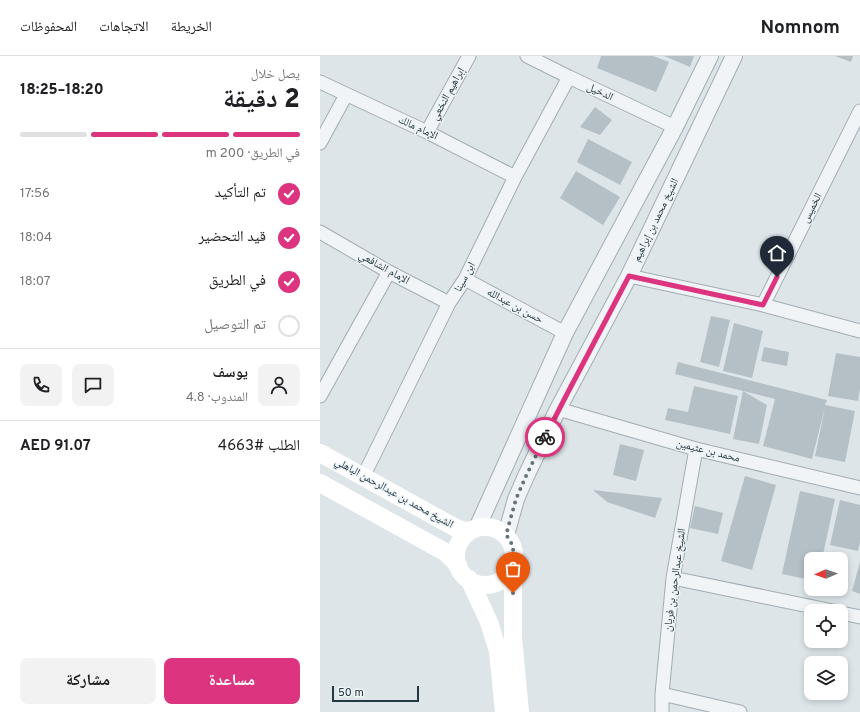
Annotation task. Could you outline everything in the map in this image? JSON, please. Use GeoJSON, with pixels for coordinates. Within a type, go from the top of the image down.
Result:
{"type":"FeatureCollection","features":[{"type":"Feature","properties":{"kind":"main road","name":"الشيخ محمد بن عبدالرحمن الباهلي"},"geometry":{"type":"LineString","coordinates":[[320,453],[456,528],[473,530]]}},
{"type":"Feature","properties":{"kind":"main road"},"geometry":{"type":"LineString","coordinates":[[320,483],[445,552],[458,565],[462,573],[477,583],[495,583],[503,579],[513,564]]}},
{"type":"Feature","properties":{"kind":"main road"},"geometry":{"type":"LineString","coordinates":[[458,565],[458,546],[462,538],[473,530],[486,526],[494,528],[506,535],[513,546],[513,638],[520,712]]}},
{"type":"Feature","properties":{"kind":"main road"},"geometry":{"type":"LineString","coordinates":[[469,579],[489,622],[498,650],[504,712]]}},
{"type":"Feature","properties":{"kind":"street","name":"إبراهيم النخعي"},"geometry":{"type":"LineString","coordinates":[[427,132],[469,56]]}},
{"type":"Feature","properties":{"kind":"street","name":"الدخيل"},"geometry":{"type":"LineString","coordinates":[[527,56],[675,127]]}},
{"type":"Feature","properties":{"kind":"street"},"geometry":{"type":"LineString","coordinates":[[473,530],[565,333],[675,127],[710,56]]}},
{"type":"Feature","properties":{"kind":"street","name":"الشيخ محمد بن إبراهيم"},"geometry":{"type":"LineString","coordinates":[[506,535],[516,499],[523,481],[558,409],[629,276],[734,56]]}},
{"type":"Feature","properties":{"kind":"street","name":"ابن سينا"},"geometry":{"type":"LineString","coordinates":[[363,477],[449,303],[465,279],[515,177],[569,77]]}},
{"type":"Feature","properties":{"kind":"street","name":"الإمام مالك"},"geometry":{"type":"LineString","coordinates":[[320,82],[427,132],[515,177]]}},
{"type":"Feature","properties":{"kind":"street"},"geometry":{"type":"LineString","coordinates":[[322,134],[346,95]]}},
{"type":"Feature","properties":{"kind":"street","name":"الخميس"},"geometry":{"type":"LineString","coordinates":[[763,305],[860,111]]}},
{"type":"Feature","properties":{"kind":"street","name":"الإمام الشافعي"},"geometry":{"type":"LineString","coordinates":[[320,232],[389,272],[449,303]]}},
{"type":"Feature","properties":{"kind":"street"},"geometry":{"type":"LineString","coordinates":[[320,396],[389,272]]}},
{"type":"Feature","properties":{"kind":"street"},"geometry":{"type":"LineString","coordinates":[[629,276],[763,305],[860,331]]}},
{"type":"Feature","properties":{"kind":"street","name":"حسن بن عبدالله"},"geometry":{"type":"LineString","coordinates":[[465,279],[565,333]]}},
{"type":"Feature","properties":{"kind":"street","name":"محمد بن عثيمين"},"geometry":{"type":"LineString","coordinates":[[558,409],[696,449],[860,488]]}},
{"type":"Feature","properties":{"kind":"street","name":"الشيخ عبدالرحمن بن فريان"},"geometry":{"type":"LineString","coordinates":[[662,712],[662,694],[673,578],[696,449]]}},
{"type":"Feature","properties":{"kind":"street"},"geometry":{"type":"LineString","coordinates":[[673,578],[804,605]]}},
{"type":"Feature","properties":{"kind":"street"},"geometry":{"type":"LineString","coordinates":[[848,614],[860,617]]}},
{"type":"Feature","properties":{"kind":"street"},"geometry":{"type":"LineString","coordinates":[[662,694],[740,712]]}},
{"type":"Feature","properties":{"kind":"building"},"geometry":{"type":"Polygon","coordinates":[[[601,56],[653,56],[669,62],[656,92],[597,68],[601,56]]]}},
{"type":"Feature","properties":{"kind":"building"},"geometry":{"type":"Polygon","coordinates":[[[664,56],[694,56],[690,67],[664,56]]]}},
{"type":"Feature","properties":{"kind":"building"},"geometry":{"type":"Polygon","coordinates":[[[835,56],[853,56],[851,62],[835,56]]]}},
{"type":"Feature","properties":{"kind":"building"},"geometry":{"type":"Polygon","coordinates":[[[595,107],[612,120],[600,135],[580,127],[595,107]]]}},
{"type":"Feature","properties":{"kind":"building"},"geometry":{"type":"Polygon","coordinates":[[[588,139],[632,162],[620,185],[577,162],[588,139]]]}},
{"type":"Feature","properties":{"kind":"building"},"geometry":{"type":"Polygon","coordinates":[[[576,171],[620,197],[603,225],[560,198],[576,171]]]}},
{"type":"Feature","properties":{"kind":"building"},"geometry":{"type":"Polygon","coordinates":[[[711,316],[730,320],[719,367],[700,362],[711,316]]]}},
{"type":"Feature","properties":{"kind":"building"},"geometry":{"type":"Polygon","coordinates":[[[734,323],[763,331],[752,378],[723,371],[734,323]]]}},
{"type":"Feature","properties":{"kind":"building"},"geometry":{"type":"Polygon","coordinates":[[[764,347],[789,352],[787,366],[761,361],[764,347]]]}},
{"type":"Feature","properties":{"kind":"building"},"geometry":{"type":"Polygon","coordinates":[[[836,353],[860,357],[860,389],[858,401],[828,396],[836,353]]]}},
{"type":"Feature","properties":{"kind":"building"},"geometry":{"type":"Polygon","coordinates":[[[678,362],[827,400],[825,405],[855,411],[845,462],[815,456],[825,407],[812,459],[763,446],[775,399],[675,374],[678,362]]]}},
{"type":"Feature","properties":{"kind":"building"},"geometry":{"type":"Polygon","coordinates":[[[694,386],[738,396],[730,434],[665,420],[668,408],[688,412],[694,386]]]}},
{"type":"Feature","properties":{"kind":"building"},"geometry":{"type":"Polygon","coordinates":[[[743,391],[767,405],[759,444],[733,439],[743,391]]]}},
{"type":"Feature","properties":{"kind":"building"},"geometry":{"type":"Polygon","coordinates":[[[620,444],[644,450],[636,481],[613,475],[620,444]]]}},
{"type":"Feature","properties":{"kind":"building"},"geometry":{"type":"Polygon","coordinates":[[[745,476],[776,485],[752,570],[721,561],[745,476]]]}},
{"type":"Feature","properties":{"kind":"building"},"geometry":{"type":"Polygon","coordinates":[[[593,490],[662,498],[655,518],[607,502],[593,490]]]}},
{"type":"Feature","properties":{"kind":"building"},"geometry":{"type":"Polygon","coordinates":[[[800,491],[835,499],[824,552],[804,552],[804,579],[782,574],[800,491]]]}},
{"type":"Feature","properties":{"kind":"building"},"geometry":{"type":"Polygon","coordinates":[[[840,500],[860,505],[860,542],[858,551],[830,545],[840,500]]]}},
{"type":"Feature","properties":{"kind":"building"},"geometry":{"type":"Polygon","coordinates":[[[695,506],[723,513],[718,534],[690,528],[695,506]]]}},
{"type":"Feature","properties":{"kind":"building"},"geometry":{"type":"Polygon","coordinates":[[[860,562],[860,594],[852,591],[860,562]]]}},
{"type":"Feature","properties":{"kind":"way so far"},"geometry":{"type":"LineString","coordinates":[[513,593],[513,546],[506,535],[516,499],[545,437]]}},
{"type":"Feature","properties":{"kind":"route"},"geometry":{"type":"LineString","coordinates":[[545,437],[629,276],[763,305],[777,277]]}}]}
